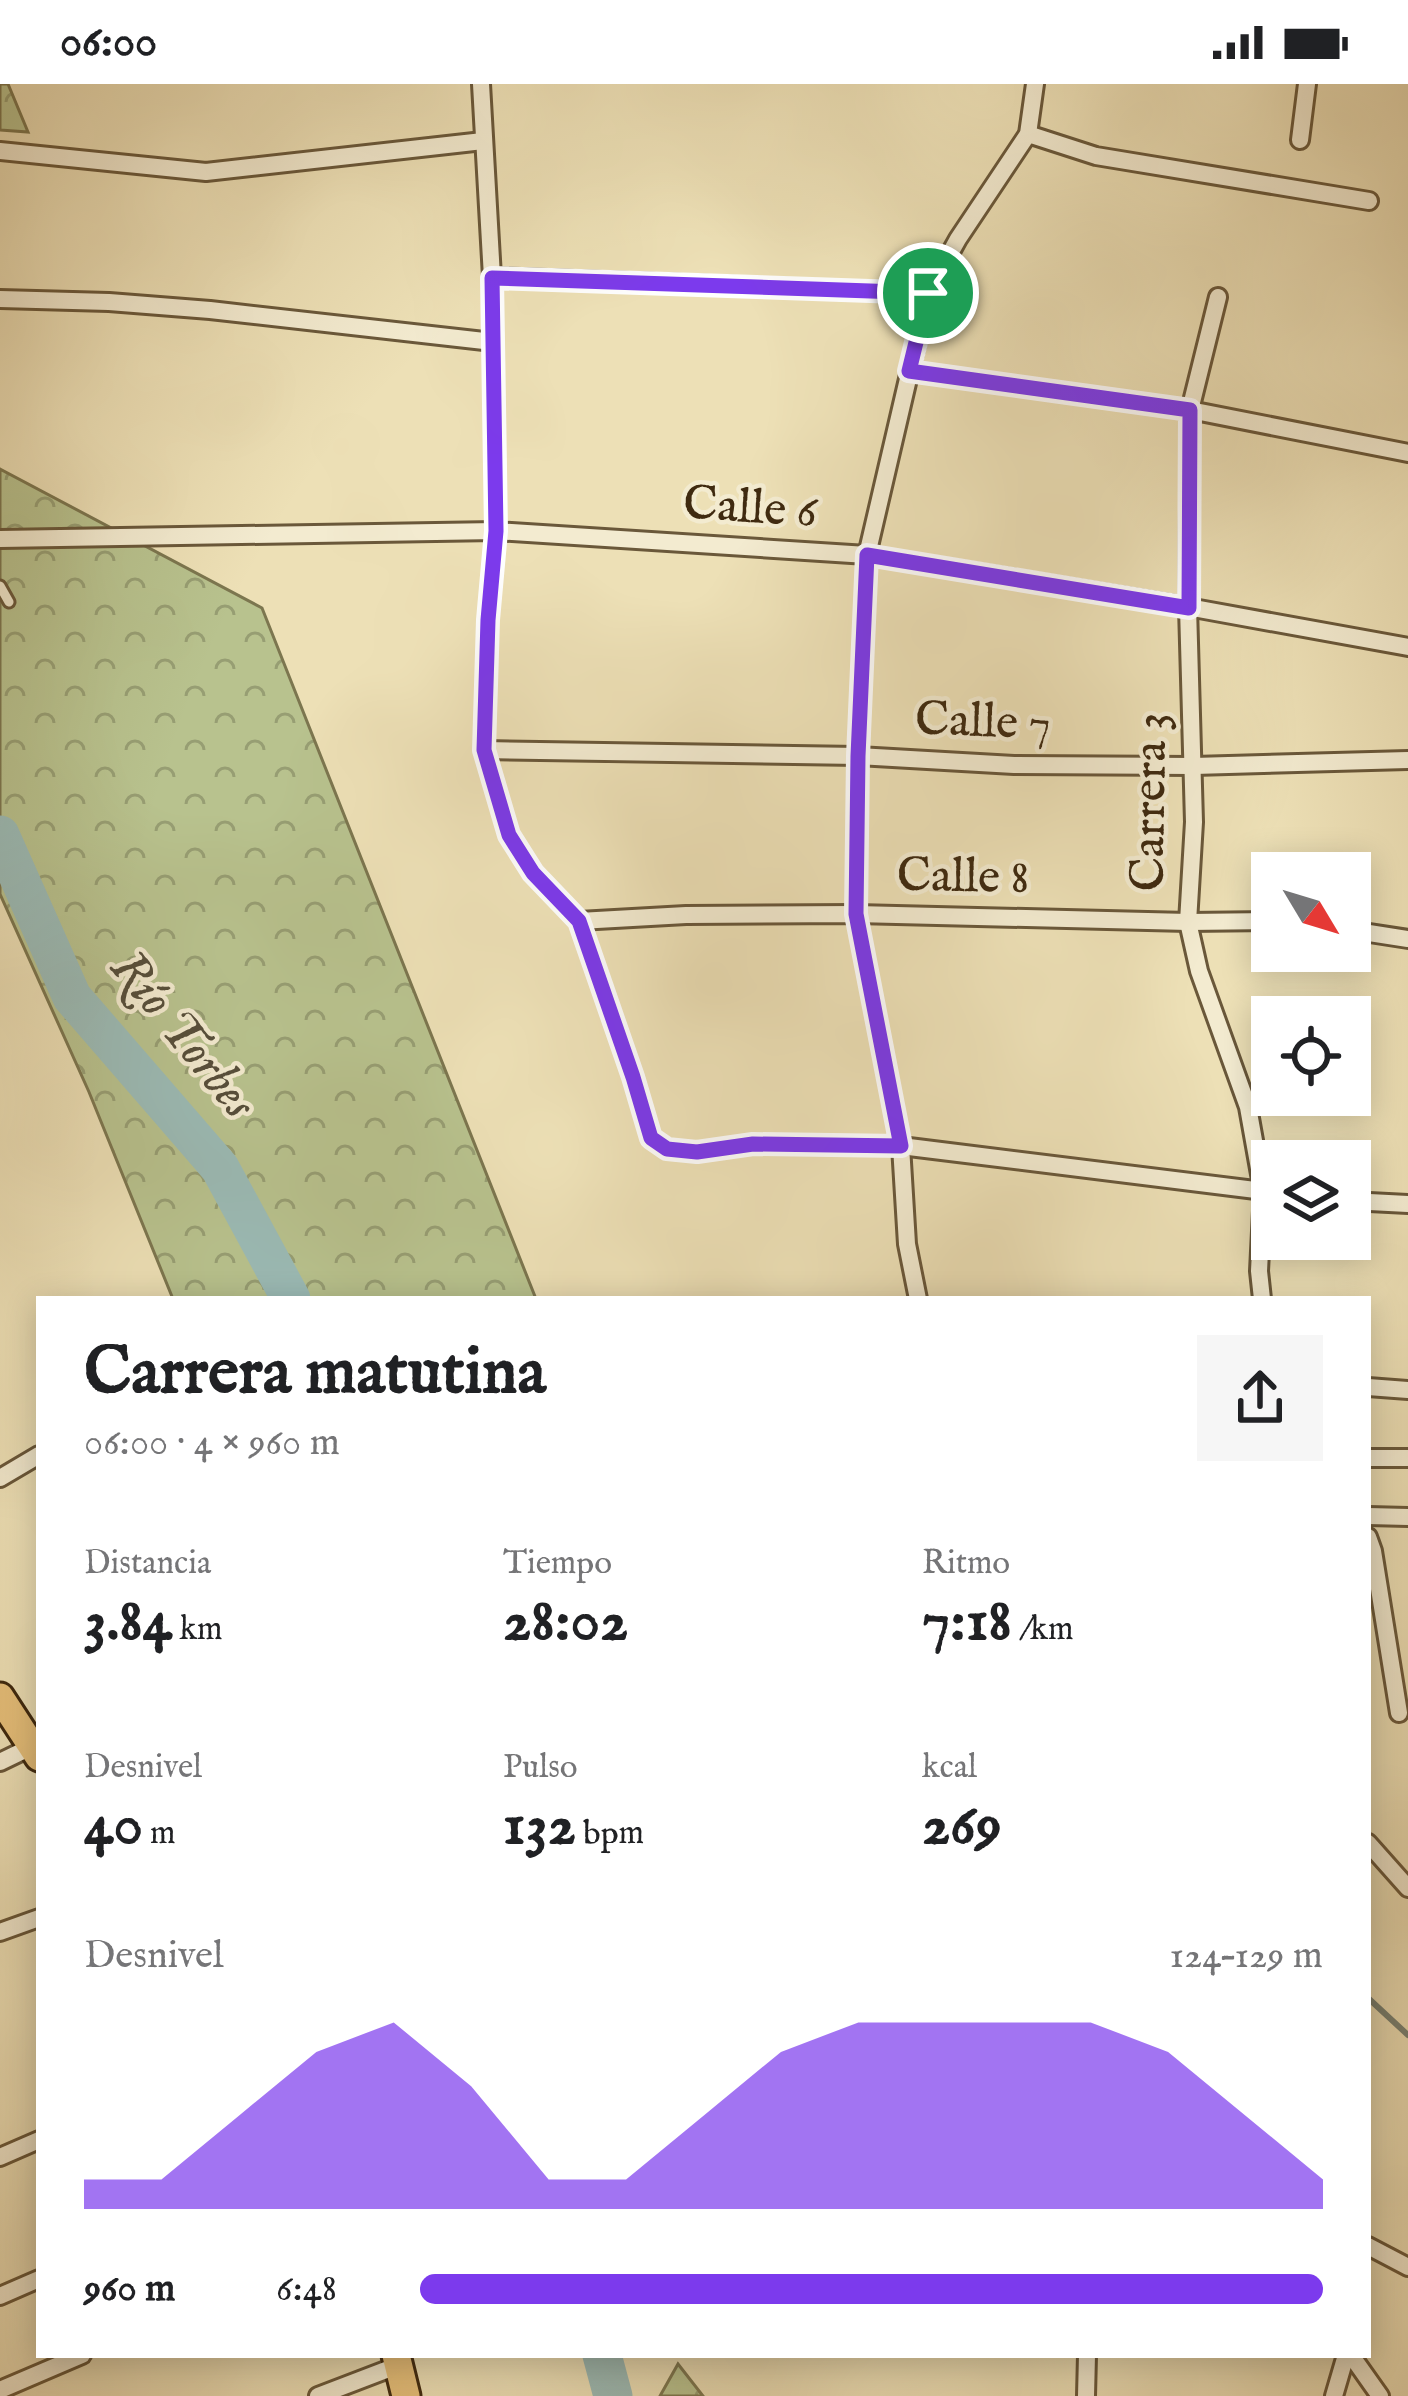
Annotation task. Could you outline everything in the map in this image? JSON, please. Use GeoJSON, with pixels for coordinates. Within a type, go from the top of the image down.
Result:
{"type":"FeatureCollection","features":[{"type":"Feature","properties":{"kind":"main road"},"geometry":{"type":"LineString","coordinates":[[0,1697],[35,1752]]}},
{"type":"Feature","properties":{"kind":"main road"},"geometry":{"type":"LineString","coordinates":[[397,2360],[406,2396]]}},
{"type":"Feature","properties":{"kind":"street"},"geometry":{"type":"LineString","coordinates":[[481,84],[492,278],[496,531],[484,750],[509,835],[533,873],[579,921],[651,1138],[667,1149],[697,1152],[753,1144],[901,1146],[1251,1190]]}},
{"type":"Feature","properties":{"kind":"street"},"geometry":{"type":"LineString","coordinates":[[917,1296],[907,1244],[901,1146],[856,914],[867,555],[928,293],[1028,134],[1035,84]]}},
{"type":"Feature","properties":{"kind":"street"},"geometry":{"type":"LineString","coordinates":[[1300,140],[1306,84]]}},
{"type":"Feature","properties":{"kind":"street"},"geometry":{"type":"LineString","coordinates":[[1028,134],[1096,156],[1369,201]]}},
{"type":"Feature","properties":{"kind":"street"},"geometry":{"type":"LineString","coordinates":[[0,151],[206,172],[483,141]]}},
{"type":"Feature","properties":{"kind":"street"},"geometry":{"type":"LineString","coordinates":[[492,278],[928,293]]}},
{"type":"Feature","properties":{"kind":"street","name":"Carrera 3"},"geometry":{"type":"LineString","coordinates":[[1218,297],[1190,410],[1194,822],[1188,922],[1199,971],[1255,1140]]}},
{"type":"Feature","properties":{"kind":"street"},"geometry":{"type":"LineString","coordinates":[[0,299],[190,308],[493,342]]}},
{"type":"Feature","properties":{"kind":"street"},"geometry":{"type":"LineString","coordinates":[[909,371],[1190,410],[1408,453]]}},
{"type":"Feature","properties":{"kind":"street","name":"Calle 6"},"geometry":{"type":"LineString","coordinates":[[0,539],[496,531],[867,555],[1408,647]]}},
{"type":"Feature","properties":{"kind":"street","name":"Calle 7"},"geometry":{"type":"LineString","coordinates":[[484,750],[858,756],[1014,765],[1408,760]]}},
{"type":"Feature","properties":{"kind":"street","name":"Calle 8"},"geometry":{"type":"LineString","coordinates":[[579,921],[856,914],[1251,921]]}},
{"type":"Feature","properties":{"kind":"street"},"geometry":{"type":"LineString","coordinates":[[1371,933],[1408,939]]}},
{"type":"Feature","properties":{"kind":"street"},"geometry":{"type":"LineString","coordinates":[[1371,1202],[1408,1204]]}},
{"type":"Feature","properties":{"kind":"street","name":"Carrera 3"},"geometry":{"type":"LineString","coordinates":[[1260,1260],[1262,1296]]}},
{"type":"Feature","properties":{"kind":"street"},"geometry":{"type":"LineString","coordinates":[[1371,1387],[1408,1390]]}},
{"type":"Feature","properties":{"kind":"street"},"geometry":{"type":"LineString","coordinates":[[0,1478],[36,1457]]}},
{"type":"Feature","properties":{"kind":"street"},"geometry":{"type":"LineString","coordinates":[[1371,1458],[1408,1459]]}},
{"type":"Feature","properties":{"kind":"street"},"geometry":{"type":"LineString","coordinates":[[1371,1516],[1408,1516]]}},
{"type":"Feature","properties":{"kind":"street"},"geometry":{"type":"LineString","coordinates":[[1371,1545],[1399,1713]]}},
{"type":"Feature","properties":{"kind":"street"},"geometry":{"type":"LineString","coordinates":[[0,1762],[35,1752]]}},
{"type":"Feature","properties":{"kind":"street"},"geometry":{"type":"LineString","coordinates":[[1371,1847],[1408,1888]]}},
{"type":"Feature","properties":{"kind":"street"},"geometry":{"type":"LineString","coordinates":[[0,1932],[36,1919]]}},
{"type":"Feature","properties":{"kind":"street"},"geometry":{"type":"LineString","coordinates":[[0,2156],[36,2141]]}},
{"type":"Feature","properties":{"kind":"street"},"geometry":{"type":"LineString","coordinates":[[1371,2248],[1408,2267]]}},
{"type":"Feature","properties":{"kind":"street"},"geometry":{"type":"LineString","coordinates":[[0,2296],[36,2280]]}},
{"type":"Feature","properties":{"kind":"street"},"geometry":{"type":"LineString","coordinates":[[0,2390],[75,2358]]}},
{"type":"Feature","properties":{"kind":"street"},"geometry":{"type":"LineString","coordinates":[[1086,2396],[1087,2358]]}},
{"type":"Feature","properties":{"kind":"street"},"geometry":{"type":"LineString","coordinates":[[1334,2396],[1347,2358]]}},
{"type":"Feature","properties":{"kind":"street"},"geometry":{"type":"LineString","coordinates":[[1350,2358],[1380,2396]]}},
{"type":"Feature","properties":{"kind":"street"},"geometry":{"type":"LineString","coordinates":[[318,2396],[397,2360]]}},
{"type":"Feature","properties":{"kind":"lane"},"geometry":{"type":"LineString","coordinates":[[0,586],[9,602]]}},
{"type":"Feature","properties":{"kind":"green space"},"geometry":{"type":"Polygon","coordinates":[[[0,84],[8,84],[28,132],[0,130],[0,84]]]}},
{"type":"Feature","properties":{"kind":"green space"},"geometry":{"type":"Polygon","coordinates":[[[0,469],[262,608],[535,1296],[172,1296],[89,1092],[0,894],[0,469]]]}},
{"type":"Feature","properties":{"kind":"green space"},"geometry":{"type":"Polygon","coordinates":[[[678,2364],[703,2396],[660,2396],[678,2364]]]}},
{"type":"Feature","properties":{"kind":"waterway","name":"Río Torbes"},"geometry":{"type":"LineString","coordinates":[[0,835],[72,997],[220,1168],[289,1296]]}},
{"type":"Feature","properties":{"kind":"waterway"},"geometry":{"type":"LineString","coordinates":[[1371,2001],[1408,2035]]}},
{"type":"Feature","properties":{"kind":"waterway"},"geometry":{"type":"LineString","coordinates":[[603,2358],[613,2396]]}},
{"type":"Feature","properties":{"kind":"route"},"geometry":{"type":"LineString","coordinates":[[492,278],[928,293],[909,371],[1190,410],[1189,608],[867,555],[856,914],[901,1146],[753,1144],[697,1152],[667,1149],[651,1138],[579,921],[533,873],[509,835],[484,750],[496,531],[492,278]]}}]}
